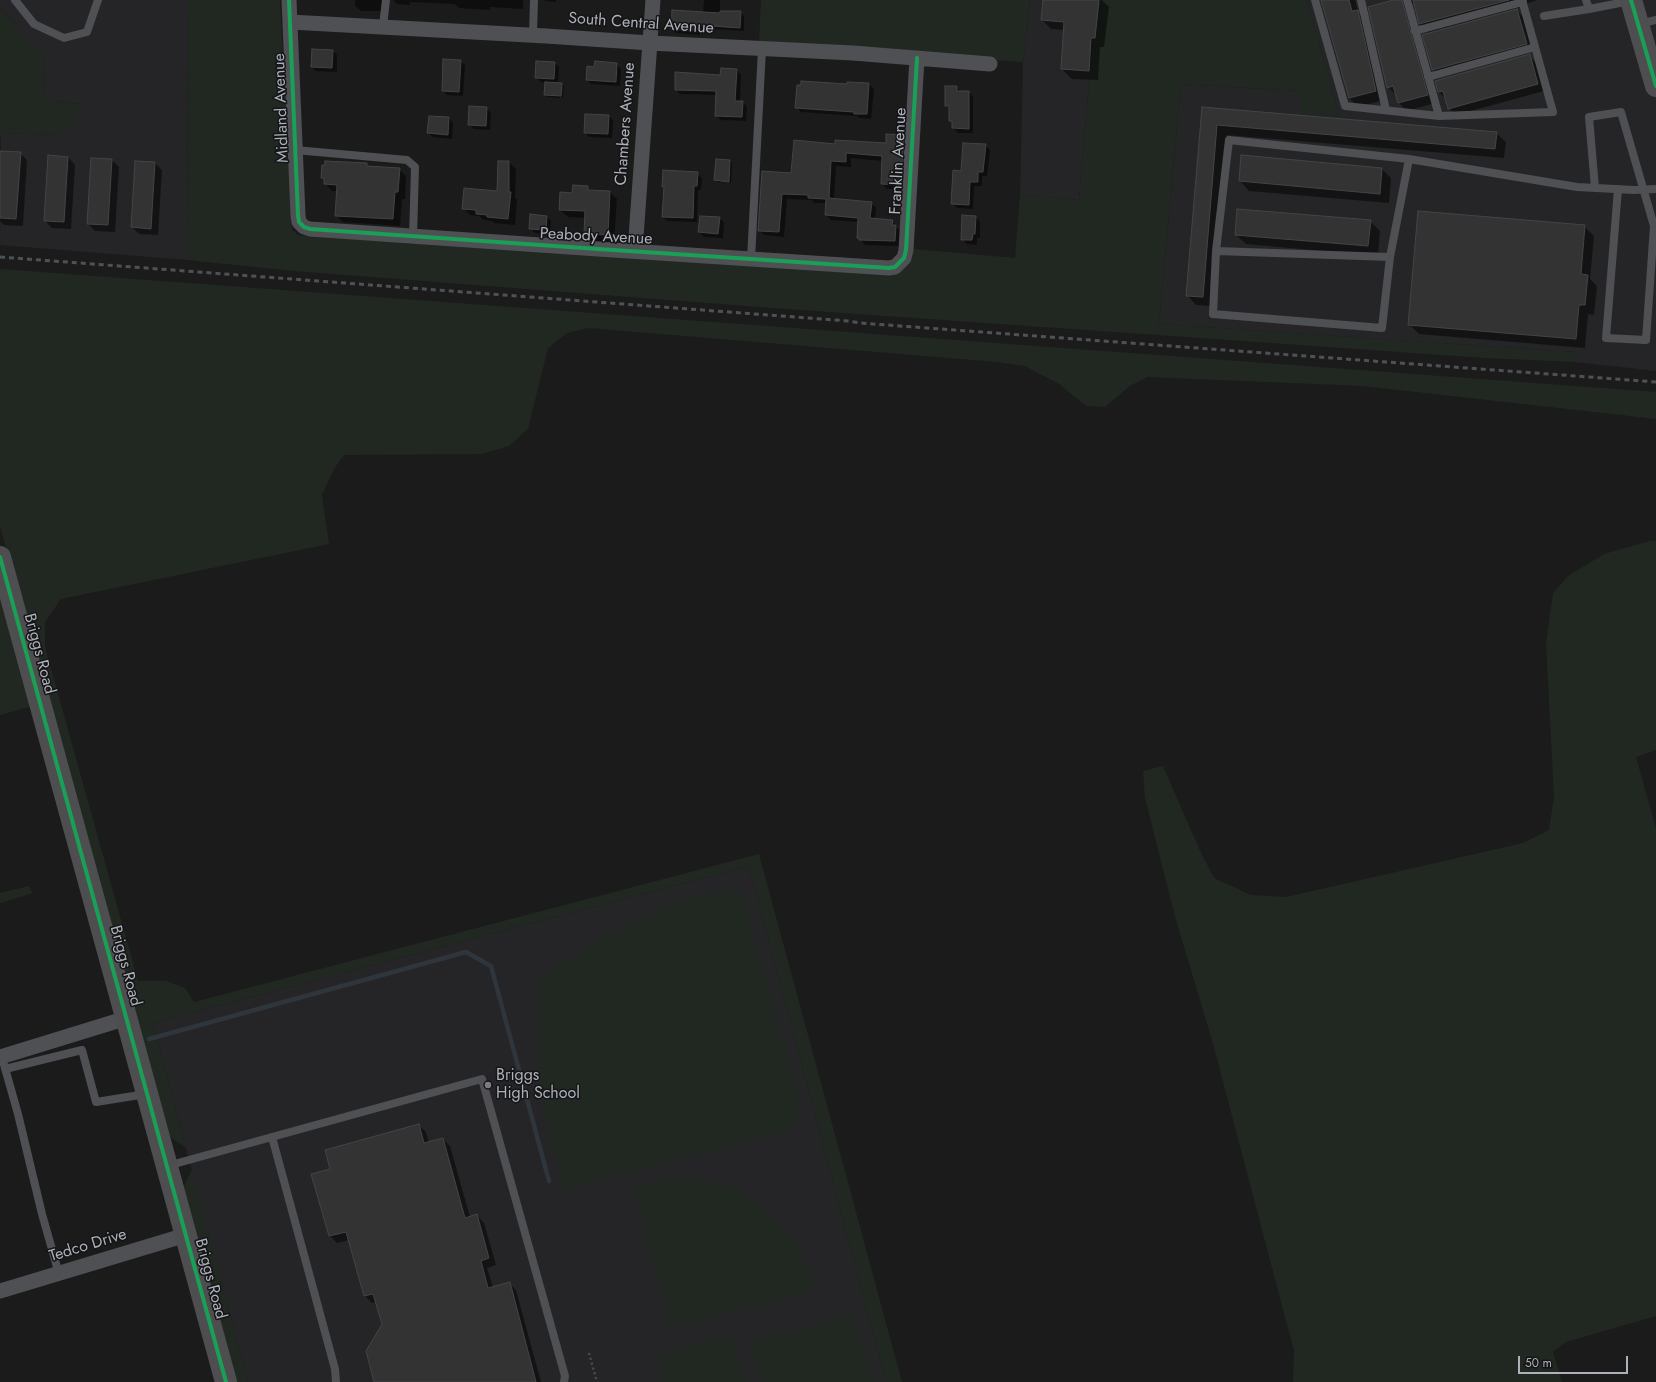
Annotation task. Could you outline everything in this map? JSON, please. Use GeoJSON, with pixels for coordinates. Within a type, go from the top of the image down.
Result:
{"type":"FeatureCollection","features":[{"type":"Feature","properties":{"kind":"street","name":"Midland Avenue"},"geometry":{"type":"LineString","coordinates":[[289,0],[298,215]]}},
{"type":"Feature","properties":{"kind":"street","name":"Chambers Avenue"},"geometry":{"type":"LineString","coordinates":[[635,251],[653,0]]}},
{"type":"Feature","properties":{"kind":"street"},"geometry":{"type":"LineString","coordinates":[[1632,0],[1647,22],[1656,86]]}},
{"type":"Feature","properties":{"kind":"street","name":"South Central Avenue"},"geometry":{"type":"LineString","coordinates":[[290,22],[853,53],[990,64]]}},
{"type":"Feature","properties":{"kind":"street","name":"Franklin Avenue"},"geometry":{"type":"LineString","coordinates":[[900,264],[904,258],[906,250],[917,58]]}},
{"type":"Feature","properties":{"kind":"street","name":"Peabody Avenue"},"geometry":{"type":"LineString","coordinates":[[298,215],[299,222],[304,227],[310,229],[889,268],[900,264]]}},
{"type":"Feature","properties":{"kind":"street","name":"Briggs Road"},"geometry":{"type":"LineString","coordinates":[[0,557],[226,1382]]}},
{"type":"Feature","properties":{"kind":"street"},"geometry":{"type":"LineString","coordinates":[[2,1058],[127,1018]]}},
{"type":"Feature","properties":{"kind":"street","name":"Tedco Drive"},"geometry":{"type":"LineString","coordinates":[[0,1291],[186,1236]]}},
{"type":"Feature","properties":{"kind":"lane"},"geometry":{"type":"LineString","coordinates":[[15,0],[34,24],[64,38],[86,32],[98,0]]}},
{"type":"Feature","properties":{"kind":"lane"},"geometry":{"type":"LineString","coordinates":[[383,26],[386,0]]}},
{"type":"Feature","properties":{"kind":"lane"},"geometry":{"type":"LineString","coordinates":[[533,35],[534,0]]}},
{"type":"Feature","properties":{"kind":"lane"},"geometry":{"type":"LineString","coordinates":[[1315,0],[1345,106],[1439,116],[1553,112],[1523,1],[1415,31]]}},
{"type":"Feature","properties":{"kind":"lane"},"geometry":{"type":"LineString","coordinates":[[1362,0],[1386,110]]}},
{"type":"Feature","properties":{"kind":"lane"},"geometry":{"type":"LineString","coordinates":[[1407,0],[1439,116]]}},
{"type":"Feature","properties":{"kind":"lane"},"geometry":{"type":"LineString","coordinates":[[1586,0],[1589,9]]}},
{"type":"Feature","properties":{"kind":"lane"},"geometry":{"type":"LineString","coordinates":[[1544,16],[1632,0]]}},
{"type":"Feature","properties":{"kind":"lane"},"geometry":{"type":"LineString","coordinates":[[1428,77],[1535,47]]}},
{"type":"Feature","properties":{"kind":"lane"},"geometry":{"type":"LineString","coordinates":[[751,258],[762,49]]}},
{"type":"Feature","properties":{"kind":"lane"},"geometry":{"type":"LineString","coordinates":[[1595,188],[1590,118],[1621,112],[1654,226],[1646,340],[1606,338],[1618,189]]}},
{"type":"Feature","properties":{"kind":"lane"},"geometry":{"type":"LineString","coordinates":[[1409,159],[1390,257],[1382,328],[1213,314],[1216,251],[1229,140],[1409,159],[1577,187],[1643,190],[1656,189]]}},
{"type":"Feature","properties":{"kind":"lane"},"geometry":{"type":"LineString","coordinates":[[295,150],[407,160],[415,167],[413,237]]}},
{"type":"Feature","properties":{"kind":"lane"},"geometry":{"type":"LineString","coordinates":[[1216,251],[1390,257]]}},
{"type":"Feature","properties":{"kind":"lane"},"geometry":{"type":"LineString","coordinates":[[59,1274],[2,1058],[82,1050],[96,1102],[147,1093]]}},
{"type":"Feature","properties":{"kind":"lane"},"geometry":{"type":"LineString","coordinates":[[167,1166],[482,1079],[565,1376],[564,1382]]}},
{"type":"Feature","properties":{"kind":"lane"},"geometry":{"type":"LineString","coordinates":[[272,1137],[335,1369],[336,1382]]}},
{"type":"Feature","properties":{"kind":"path"},"geometry":{"type":"LineString","coordinates":[[589,1353],[597,1382]]}},
{"type":"Feature","properties":{"kind":"shaded area"},"geometry":{"type":"Polygon","coordinates":[[[0,0],[188,0],[187,260],[0,245],[1,133],[61,135],[79,104],[44,100],[45,57],[0,8],[0,0]]]}},
{"type":"Feature","properties":{"kind":"shaded area"},"geometry":{"type":"Polygon","coordinates":[[[188,0],[280,0],[292,230],[298,235],[881,274],[913,249],[1015,258],[1020,195],[1079,200],[1096,0],[1307,0],[1340,117],[1300,114],[1300,91],[1181,84],[1159,324],[1575,352],[1575,362],[1485,358],[772,308],[294,271],[187,260],[188,0]]]}},
{"type":"Feature","properties":{"kind":"shaded area"},"geometry":{"type":"Polygon","coordinates":[[[761,0],[1030,0],[1023,62],[759,44],[761,0]]]}},
{"type":"Feature","properties":{"kind":"shaded area"},"geometry":{"type":"Polygon","coordinates":[[[1030,0],[1096,0],[1079,200],[1020,195],[1023,62],[1030,0]]]}},
{"type":"Feature","properties":{"kind":"shaded area"},"geometry":{"type":"Polygon","coordinates":[[[1307,0],[1656,0],[1656,371],[1575,362],[1575,352],[1159,324],[1181,84],[1300,91],[1340,117],[1307,0]]]}},
{"type":"Feature","properties":{"kind":"shaded area"},"geometry":{"type":"Polygon","coordinates":[[[0,8],[45,57],[44,100],[79,104],[77,123],[61,135],[1,133],[0,149],[0,8]]]}},
{"type":"Feature","properties":{"kind":"shaded area"},"geometry":{"type":"Polygon","coordinates":[[[0,269],[1656,392],[1656,419],[1363,386],[1147,377],[1130,386],[1105,407],[1086,406],[1059,384],[1025,366],[997,362],[588,328],[567,333],[548,348],[528,429],[509,446],[482,454],[344,455],[334,469],[322,495],[329,544],[61,599],[45,622],[45,647],[138,981],[166,981],[185,988],[194,1002],[759,854],[902,1382],[886,1382],[749,866],[153,1023],[186,1148],[164,1133],[0,526],[0,269]]]}},
{"type":"Feature","properties":{"kind":"shaded area"},"geometry":{"type":"Polygon","coordinates":[[[1650,541],[1656,541],[1656,750],[1636,757],[1656,828],[1656,1316],[1566,1342],[1553,1352],[1562,1382],[1293,1382],[1294,1351],[1212,1040],[1176,920],[1145,798],[1143,771],[1163,766],[1200,851],[1214,878],[1251,895],[1286,897],[1523,843],[1549,830],[1554,797],[1546,643],[1553,593],[1568,576],[1604,554],[1650,541]]]}},
{"type":"Feature","properties":{"kind":"shaded area"},"geometry":{"type":"Polygon","coordinates":[[[0,589],[33,706],[0,715],[0,589]]]}},
{"type":"Feature","properties":{"kind":"shaded area","name":"Briggs High School"},"geometry":{"type":"Polygon","coordinates":[[[749,866],[886,1382],[248,1382],[153,1023],[749,866]]]}},
{"type":"Feature","properties":{"kind":"shaded area"},"geometry":{"type":"Polygon","coordinates":[[[29,886],[33,893],[0,903],[0,893],[29,886]]]}},
{"type":"Feature","properties":{"kind":"shaded area"},"geometry":{"type":"Polygon","coordinates":[[[741,889],[801,1107],[787,1131],[564,1189],[543,1112],[537,1062],[539,988],[544,976],[558,965],[607,935],[646,916],[683,901],[712,893],[741,889]]]}},
{"type":"Feature","properties":{"kind":"shaded area"},"geometry":{"type":"Polygon","coordinates":[[[192,1169],[248,1382],[231,1382],[180,1195],[192,1169]]]}},
{"type":"Feature","properties":{"kind":"shaded area"},"geometry":{"type":"Polygon","coordinates":[[[688,1180],[716,1182],[742,1192],[763,1207],[781,1224],[796,1243],[806,1264],[815,1290],[680,1326],[669,1322],[633,1187],[664,1181],[688,1180]]]}},
{"type":"Feature","properties":{"kind":"shaded area"},"geometry":{"type":"Polygon","coordinates":[[[854,1314],[873,1382],[762,1382],[751,1342],[854,1314]]]}},
{"type":"Feature","properties":{"kind":"shaded area"},"geometry":{"type":"Polygon","coordinates":[[[733,1335],[746,1382],[664,1382],[657,1355],[733,1335]]]}},
{"type":"Feature","properties":{"kind":"building"},"geometry":{"type":"Polygon","coordinates":[[[1043,0],[1099,0],[1095,38],[1091,38],[1089,71],[1061,69],[1064,22],[1041,20],[1043,0]]]}},
{"type":"Feature","properties":{"kind":"building"},"geometry":{"type":"Polygon","coordinates":[[[1321,0],[1349,0],[1352,11],[1358,10],[1376,91],[1349,98],[1321,0]]]}},
{"type":"Feature","properties":{"kind":"building"},"geometry":{"type":"Polygon","coordinates":[[[1393,0],[1402,0],[1428,95],[1398,103],[1393,86],[1387,88],[1368,7],[1393,0]]]}},
{"type":"Feature","properties":{"kind":"building"},"geometry":{"type":"Polygon","coordinates":[[[1413,0],[1509,0],[1419,24],[1413,0]]]}},
{"type":"Feature","properties":{"kind":"building"},"geometry":{"type":"Polygon","coordinates":[[[1517,9],[1527,44],[1432,70],[1422,35],[1517,9]]]}},
{"type":"Feature","properties":{"kind":"building"},"geometry":{"type":"Polygon","coordinates":[[[672,10],[720,13],[720,11],[741,11],[740,28],[697,25],[696,31],[671,29],[672,10]]]}},
{"type":"Feature","properties":{"kind":"building"},"geometry":{"type":"Polygon","coordinates":[[[312,49],[333,50],[332,68],[311,67],[312,49]]]}},
{"type":"Feature","properties":{"kind":"building"},"geometry":{"type":"Polygon","coordinates":[[[1530,54],[1538,84],[1448,109],[1443,91],[1438,92],[1435,81],[1530,54]]]}},
{"type":"Feature","properties":{"kind":"building"},"geometry":{"type":"Polygon","coordinates":[[[443,59],[461,60],[459,92],[442,91],[443,59]]]}},
{"type":"Feature","properties":{"kind":"building"},"geometry":{"type":"Polygon","coordinates":[[[536,61],[555,62],[554,79],[535,78],[536,61]]]}},
{"type":"Feature","properties":{"kind":"building"},"geometry":{"type":"Polygon","coordinates":[[[595,61],[617,63],[616,82],[586,80],[587,66],[594,67],[595,61]]]}},
{"type":"Feature","properties":{"kind":"building"},"geometry":{"type":"Polygon","coordinates":[[[721,68],[737,69],[735,101],[743,101],[742,117],[715,116],[716,91],[675,90],[675,72],[720,75],[721,68]]]}},
{"type":"Feature","properties":{"kind":"building"},"geometry":{"type":"Polygon","coordinates":[[[801,81],[847,84],[847,82],[869,83],[867,114],[795,108],[797,85],[801,85],[801,81]]]}},
{"type":"Feature","properties":{"kind":"building"},"geometry":{"type":"Polygon","coordinates":[[[545,82],[562,83],[561,96],[544,95],[545,82]]]}},
{"type":"Feature","properties":{"kind":"building"},"geometry":{"type":"Polygon","coordinates":[[[945,86],[957,86],[957,91],[969,91],[969,129],[952,128],[952,121],[949,121],[949,106],[945,106],[945,86]]]}},
{"type":"Feature","properties":{"kind":"building"},"geometry":{"type":"Polygon","coordinates":[[[469,106],[487,107],[486,126],[468,125],[469,106]]]}},
{"type":"Feature","properties":{"kind":"building"},"geometry":{"type":"Polygon","coordinates":[[[1202,107],[1497,132],[1495,149],[1217,125],[1203,297],[1186,296],[1202,107]]]}},
{"type":"Feature","properties":{"kind":"building"},"geometry":{"type":"Polygon","coordinates":[[[585,114],[609,115],[608,134],[584,133],[585,114]]]}},
{"type":"Feature","properties":{"kind":"building"},"geometry":{"type":"Polygon","coordinates":[[[429,116],[449,117],[448,135],[427,133],[429,116]]]}},
{"type":"Feature","properties":{"kind":"building"},"geometry":{"type":"Polygon","coordinates":[[[886,134],[904,135],[902,164],[899,164],[898,185],[881,184],[882,156],[846,153],[846,162],[831,161],[829,198],[872,202],[870,218],[893,220],[892,225],[896,225],[895,241],[859,240],[859,238],[857,238],[858,218],[825,215],[826,199],[808,198],[808,195],[782,194],[779,232],[758,231],[762,171],[791,173],[794,140],[835,144],[835,140],[886,143],[886,134]]]}},
{"type":"Feature","properties":{"kind":"building"},"geometry":{"type":"Polygon","coordinates":[[[963,143],[986,144],[983,172],[978,172],[978,182],[970,182],[969,205],[951,204],[953,170],[961,171],[963,143]]]}},
{"type":"Feature","properties":{"kind":"building"},"geometry":{"type":"Polygon","coordinates":[[[0,151],[21,152],[16,219],[0,218],[0,151]]]}},
{"type":"Feature","properties":{"kind":"building"},"geometry":{"type":"Polygon","coordinates":[[[48,155],[68,157],[64,222],[44,221],[48,155]]]}},
{"type":"Feature","properties":{"kind":"building"},"geometry":{"type":"Polygon","coordinates":[[[1241,155],[1382,168],[1380,194],[1239,181],[1241,155]]]}},
{"type":"Feature","properties":{"kind":"building"},"geometry":{"type":"Polygon","coordinates":[[[91,158],[112,159],[108,225],[87,224],[91,158]]]}},
{"type":"Feature","properties":{"kind":"building"},"geometry":{"type":"Polygon","coordinates":[[[716,159],[730,160],[729,182],[714,180],[716,159]]]}},
{"type":"Feature","properties":{"kind":"building"},"geometry":{"type":"Polygon","coordinates":[[[135,161],[155,162],[151,229],[131,227],[135,161]]]}},
{"type":"Feature","properties":{"kind":"building"},"geometry":{"type":"Polygon","coordinates":[[[325,161],[367,163],[367,166],[400,168],[398,192],[395,192],[393,219],[335,216],[337,185],[324,184],[324,178],[321,178],[322,165],[325,165],[325,161]]]}},
{"type":"Feature","properties":{"kind":"building"},"geometry":{"type":"Polygon","coordinates":[[[498,161],[509,161],[509,192],[511,192],[508,219],[487,217],[487,215],[476,214],[476,210],[462,209],[464,188],[497,191],[498,161]]]}},
{"type":"Feature","properties":{"kind":"building"},"geometry":{"type":"Polygon","coordinates":[[[663,170],[698,172],[697,186],[694,186],[693,218],[662,217],[664,187],[662,187],[663,170]]]}},
{"type":"Feature","properties":{"kind":"building"},"geometry":{"type":"Polygon","coordinates":[[[573,185],[588,186],[588,190],[610,191],[608,235],[584,234],[585,211],[559,210],[560,192],[572,193],[573,185]]]}},
{"type":"Feature","properties":{"kind":"building"},"geometry":{"type":"Polygon","coordinates":[[[1237,209],[1371,220],[1368,246],[1235,235],[1237,209]]]}},
{"type":"Feature","properties":{"kind":"building"},"geometry":{"type":"Polygon","coordinates":[[[1418,211],[1585,225],[1581,274],[1588,275],[1585,305],[1579,305],[1576,339],[1408,325],[1418,211]]]}},
{"type":"Feature","properties":{"kind":"building"},"geometry":{"type":"Polygon","coordinates":[[[530,214],[547,216],[546,230],[529,229],[530,214]]]}},
{"type":"Feature","properties":{"kind":"building"},"geometry":{"type":"Polygon","coordinates":[[[962,215],[976,216],[975,234],[973,234],[972,240],[961,240],[962,215]]]}},
{"type":"Feature","properties":{"kind":"building"},"geometry":{"type":"Polygon","coordinates":[[[700,216],[720,217],[718,234],[698,232],[700,216]]]}},
{"type":"Feature","properties":{"kind":"building"},"geometry":{"type":"Polygon","coordinates":[[[419,1124],[424,1143],[443,1138],[465,1218],[477,1214],[489,1258],[481,1261],[488,1288],[510,1282],[536,1382],[374,1382],[366,1351],[382,1324],[373,1294],[364,1296],[346,1232],[329,1236],[311,1174],[330,1169],[325,1150],[419,1124]]]}},
{"type":"Feature","properties":{"kind":"waterway"},"geometry":{"type":"LineString","coordinates":[[149,1039],[466,952],[491,966],[549,1181]]}},
{"type":"Feature","properties":{"kind":"railway"},"geometry":{"type":"LineString","coordinates":[[0,257],[1656,382]]}},
{"type":"Feature","properties":{"kind":"cycle path"},"geometry":{"type":"LineString","coordinates":[[289,0],[298,215],[299,222],[304,227],[310,229],[889,268],[895,267],[904,258],[906,250],[917,58]]}},
{"type":"Feature","properties":{"kind":"cycle path"},"geometry":{"type":"LineString","coordinates":[[1631,0],[1656,86]]}},
{"type":"Feature","properties":{"kind":"cycle path"},"geometry":{"type":"LineString","coordinates":[[0,557],[226,1382]]}},
{"type":"Feature","properties":{"kind":"place","name":"Briggs High School"},"geometry":{"type":"Point","coordinates":[488,1085]}}]}
